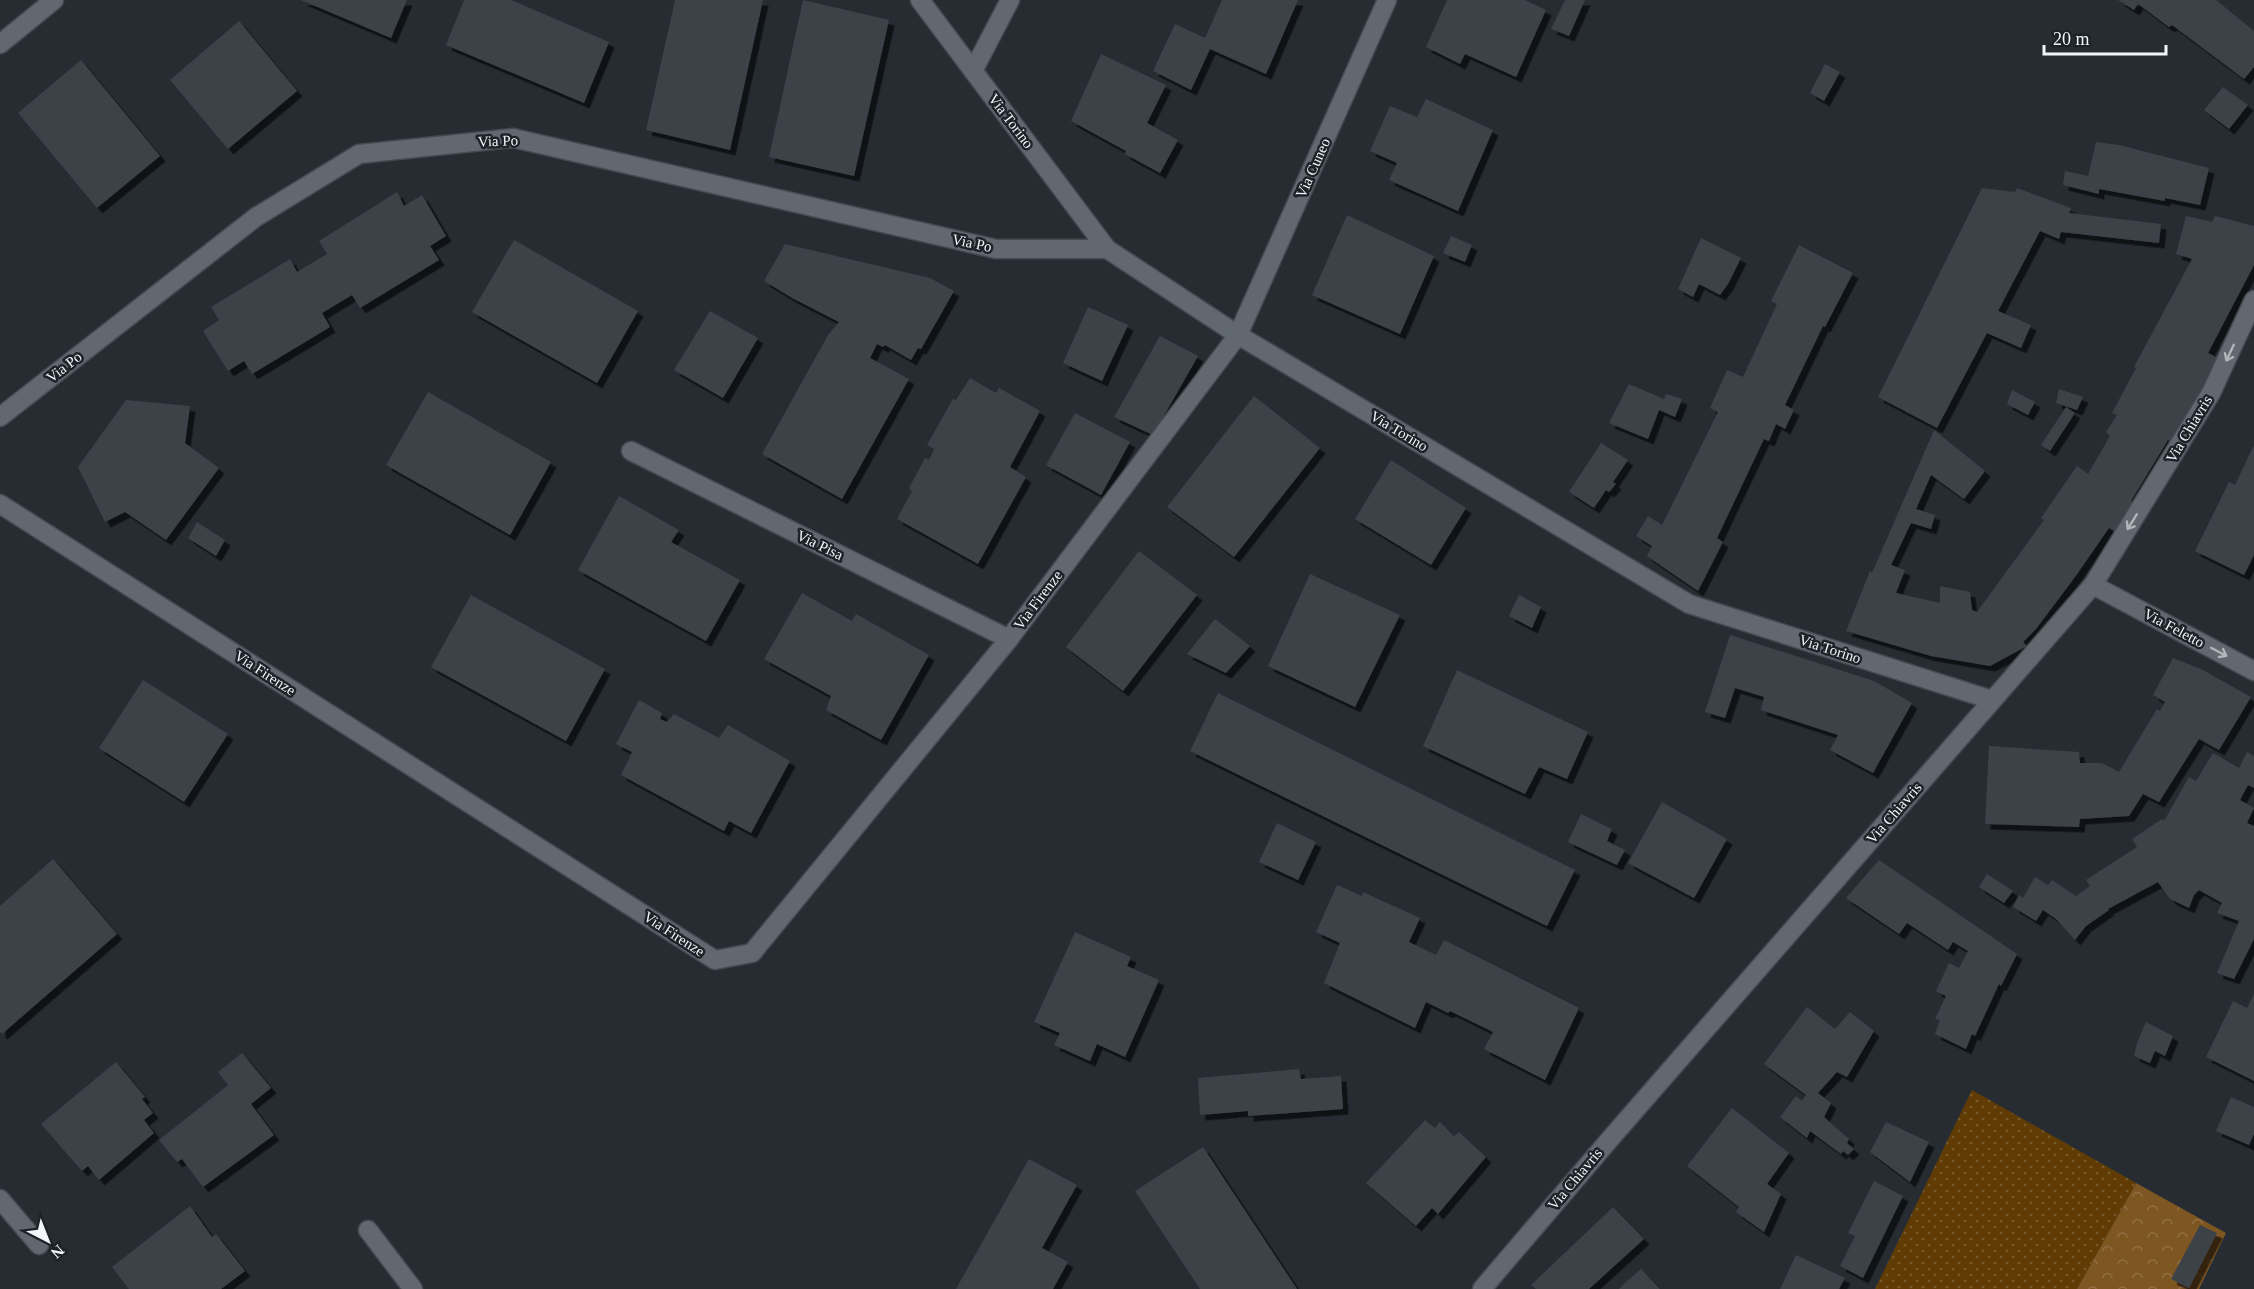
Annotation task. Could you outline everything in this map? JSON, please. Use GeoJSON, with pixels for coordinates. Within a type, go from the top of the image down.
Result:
{"type":"FeatureCollection","features":[{"type":"Feature","properties":{"kind":"street"},"geometry":{"type":"LineString","coordinates":[[0,44],[54,0]]}},
{"type":"Feature","properties":{"kind":"street","name":"Via Torino"},"geometry":{"type":"LineString","coordinates":[[920,0],[1107,249],[1238,335],[1689,604],[1992,700]]}},
{"type":"Feature","properties":{"kind":"street"},"geometry":{"type":"LineString","coordinates":[[974,71],[1010,0]]}},
{"type":"Feature","properties":{"kind":"street","name":"Via Cuneo"},"geometry":{"type":"LineString","coordinates":[[1238,335],[1387,0]]}},
{"type":"Feature","properties":{"kind":"street","name":"Via Po"},"geometry":{"type":"LineString","coordinates":[[0,417],[256,217],[360,154],[513,138],[996,249],[1107,249]]}},
{"type":"Feature","properties":{"kind":"street","name":"Via Chiavris"},"geometry":{"type":"LineString","coordinates":[[1482,1289],[2094,585],[2211,393],[2254,300]]}},
{"type":"Feature","properties":{"kind":"street","name":"Via Firenze"},"geometry":{"type":"LineString","coordinates":[[0,504],[715,960],[752,953],[1009,639],[1238,335]]}},
{"type":"Feature","properties":{"kind":"street","name":"Via Pisa"},"geometry":{"type":"LineString","coordinates":[[631,451],[1009,639]]}},
{"type":"Feature","properties":{"kind":"street","name":"Via Feletto"},"geometry":{"type":"LineString","coordinates":[[2094,585],[2254,671]]}},
{"type":"Feature","properties":{"kind":"street"},"geometry":{"type":"LineString","coordinates":[[0,1199],[39,1245]]}},
{"type":"Feature","properties":{"kind":"street"},"geometry":{"type":"LineString","coordinates":[[368,1230],[413,1289]]}},
{"type":"Feature","properties":{"kind":"shaded area"},"geometry":{"type":"Polygon","coordinates":[[[1972,1090],[2136,1183],[2077,1289],[1875,1289],[1972,1090]]]}},
{"type":"Feature","properties":{"kind":"green space"},"geometry":{"type":"Polygon","coordinates":[[[2136,1183],[2226,1233],[2199,1289],[2077,1289],[2136,1183]]]}},
{"type":"Feature","properties":{"kind":"building"},"geometry":{"type":"Polygon","coordinates":[[[301,0],[407,0],[391,38],[301,0]]]}},
{"type":"Feature","properties":{"kind":"building"},"geometry":{"type":"Polygon","coordinates":[[[464,0],[511,0],[609,42],[584,103],[446,45],[464,0]]]}},
{"type":"Feature","properties":{"kind":"building"},"geometry":{"type":"Polygon","coordinates":[[[675,0],[763,0],[730,150],[646,130],[675,0]]]}},
{"type":"Feature","properties":{"kind":"building"},"geometry":{"type":"Polygon","coordinates":[[[803,0],[889,20],[854,176],[769,157],[803,0]]]}},
{"type":"Feature","properties":{"kind":"building"},"geometry":{"type":"Polygon","coordinates":[[[1222,0],[1298,0],[1266,74],[1210,49],[1191,90],[1153,71],[1175,24],[1205,38],[1222,0]]]}},
{"type":"Feature","properties":{"kind":"building"},"geometry":{"type":"Polygon","coordinates":[[[1447,0],[1525,0],[1546,10],[1516,77],[1465,54],[1460,64],[1426,47],[1447,0]]]}},
{"type":"Feature","properties":{"kind":"building"},"geometry":{"type":"Polygon","coordinates":[[[1565,0],[1585,0],[1569,36],[1551,29],[1565,0]]]}},
{"type":"Feature","properties":{"kind":"building"},"geometry":{"type":"Polygon","coordinates":[[[2118,0],[2216,0],[2254,31],[2254,67],[2244,79],[2172,25],[2169,27],[2138,4],[2134,10],[2118,0]]]}},
{"type":"Feature","properties":{"kind":"building"},"geometry":{"type":"Polygon","coordinates":[[[239,21],[297,91],[228,149],[170,80],[239,21]]]}},
{"type":"Feature","properties":{"kind":"building"},"geometry":{"type":"Polygon","coordinates":[[[1101,54],[1166,85],[1147,123],[1178,140],[1160,173],[1125,154],[1126,151],[1071,121],[1101,54]]]}},
{"type":"Feature","properties":{"kind":"building"},"geometry":{"type":"Polygon","coordinates":[[[81,60],[160,156],[97,208],[18,113],[81,60]]]}},
{"type":"Feature","properties":{"kind":"building"},"geometry":{"type":"Polygon","coordinates":[[[1825,64],[1840,72],[1824,101],[1810,93],[1825,64]]]}},
{"type":"Feature","properties":{"kind":"building"},"geometry":{"type":"Polygon","coordinates":[[[2223,87],[2248,105],[2229,129],[2204,110],[2223,87]]]}},
{"type":"Feature","properties":{"kind":"building"},"geometry":{"type":"Polygon","coordinates":[[[1426,99],[1493,130],[1458,211],[1389,180],[1397,163],[1370,151],[1390,106],[1417,117],[1426,99]]]}},
{"type":"Feature","properties":{"kind":"building"},"geometry":{"type":"Polygon","coordinates":[[[2096,142],[2119,145],[2209,168],[2200,205],[2099,189],[2099,194],[2063,185],[2065,171],[2088,176],[2096,142]]]}},
{"type":"Feature","properties":{"kind":"building"},"geometry":{"type":"Polygon","coordinates":[[[1982,188],[2015,192],[2017,188],[2071,208],[2069,213],[2161,224],[2159,243],[2061,232],[2059,239],[2040,231],[1998,311],[2031,325],[2021,348],[1987,333],[1937,428],[1878,397],[1982,188]]]}},
{"type":"Feature","properties":{"kind":"building"},"geometry":{"type":"Polygon","coordinates":[[[397,192],[404,206],[422,195],[446,236],[430,246],[439,260],[360,308],[352,295],[322,313],[330,327],[252,374],[244,361],[228,371],[203,331],[219,320],[211,307],[290,259],[297,272],[327,254],[319,241],[397,192]]]}},
{"type":"Feature","properties":{"kind":"building"},"geometry":{"type":"Polygon","coordinates":[[[1347,215],[1434,256],[1400,334],[1312,295],[1347,215]]]}},
{"type":"Feature","properties":{"kind":"building"},"geometry":{"type":"Polygon","coordinates":[[[2186,216],[2212,222],[2215,216],[2254,226],[2254,265],[2208,353],[2220,359],[2172,442],[2168,440],[2131,501],[2134,503],[2116,532],[2109,528],[2036,629],[2023,642],[2027,646],[1990,666],[1931,656],[1846,631],[1870,571],[1872,573],[1934,430],[1985,471],[1964,499],[1931,475],[1916,509],[1935,515],[1931,529],[1911,523],[1891,565],[1905,570],[1896,593],[1940,603],[1940,586],[1970,592],[1972,610],[1977,612],[2044,520],[2041,518],[2077,466],[2088,474],[2110,436],[2106,432],[2117,415],[2112,413],[2192,259],[2176,254],[2186,216]]]}},
{"type":"Feature","properties":{"kind":"building"},"geometry":{"type":"Polygon","coordinates":[[[1451,236],[1472,245],[1465,262],[1443,253],[1451,236]]]}},
{"type":"Feature","properties":{"kind":"building"},"geometry":{"type":"Polygon","coordinates":[[[1701,238],[1741,258],[1720,295],[1699,284],[1693,297],[1678,289],[1701,238]]]}},
{"type":"Feature","properties":{"kind":"building"},"geometry":{"type":"Polygon","coordinates":[[[514,240],[638,311],[597,383],[472,312],[514,240]]]}},
{"type":"Feature","properties":{"kind":"building"},"geometry":{"type":"Polygon","coordinates":[[[785,244],[930,278],[954,291],[921,349],[918,348],[911,360],[885,345],[883,347],[877,344],[870,358],[909,379],[842,499],[762,454],[828,335],[839,322],[764,281],[785,244]]]}},
{"type":"Feature","properties":{"kind":"building"},"geometry":{"type":"Polygon","coordinates":[[[1799,245],[1853,273],[1825,327],[1823,326],[1785,405],[1794,410],[1785,429],[1776,424],[1769,441],[1764,439],[1717,538],[1723,542],[1698,591],[1647,556],[1652,546],[1636,536],[1648,516],[1662,525],[1718,412],[1710,408],[1727,370],[1743,377],[1777,304],[1771,301],[1799,245]]]}},
{"type":"Feature","properties":{"kind":"building"},"geometry":{"type":"Polygon","coordinates":[[[1088,307],[1128,325],[1102,381],[1063,363],[1088,307]]]}},
{"type":"Feature","properties":{"kind":"building"},"geometry":{"type":"Polygon","coordinates":[[[710,311],[758,338],[723,398],[674,370],[710,311]]]}},
{"type":"Feature","properties":{"kind":"building"},"geometry":{"type":"Polygon","coordinates":[[[1160,336],[1198,356],[1153,435],[1114,417],[1160,336]]]}},
{"type":"Feature","properties":{"kind":"building"},"geometry":{"type":"Polygon","coordinates":[[[970,378],[996,393],[999,388],[1040,411],[1010,467],[1026,477],[978,564],[897,519],[912,491],[909,488],[925,458],[929,460],[934,449],[927,445],[953,399],[956,400],[970,378]]]}},
{"type":"Feature","properties":{"kind":"building"},"geometry":{"type":"Polygon","coordinates":[[[1629,384],[1664,399],[1666,394],[1682,399],[1675,417],[1659,410],[1648,439],[1609,423],[1629,384]]]}},
{"type":"Feature","properties":{"kind":"building"},"geometry":{"type":"Polygon","coordinates":[[[2059,389],[2083,397],[2077,410],[2056,403],[2059,389]]]}},
{"type":"Feature","properties":{"kind":"building"},"geometry":{"type":"Polygon","coordinates":[[[2012,390],[2035,402],[2028,415],[2007,404],[2012,390]]]}},
{"type":"Feature","properties":{"kind":"building"},"geometry":{"type":"Polygon","coordinates":[[[428,392],[551,462],[510,535],[386,465],[428,392]]]}},
{"type":"Feature","properties":{"kind":"building"},"geometry":{"type":"Polygon","coordinates":[[[1254,396],[1320,448],[1234,557],[1167,507],[1254,396]]]}},
{"type":"Feature","properties":{"kind":"building"},"geometry":{"type":"Polygon","coordinates":[[[126,400],[190,406],[185,443],[219,468],[166,540],[125,512],[105,522],[78,467],[126,400]]]}},
{"type":"Feature","properties":{"kind":"building"},"geometry":{"type":"Polygon","coordinates":[[[2066,407],[2075,413],[2050,451],[2041,445],[2066,407]]]}},
{"type":"Feature","properties":{"kind":"building"},"geometry":{"type":"Polygon","coordinates":[[[1075,413],[1130,442],[1101,495],[1046,465],[1075,413]]]}},
{"type":"Feature","properties":{"kind":"building"},"geometry":{"type":"Polygon","coordinates":[[[1601,443],[1628,460],[1613,482],[1616,484],[1609,492],[1606,490],[1594,508],[1569,492],[1601,443]]]}},
{"type":"Feature","properties":{"kind":"building"},"geometry":{"type":"Polygon","coordinates":[[[2254,445],[2254,555],[2244,575],[2195,551],[2229,482],[2235,485],[2254,445]]]}},
{"type":"Feature","properties":{"kind":"building"},"geometry":{"type":"Polygon","coordinates":[[[1391,460],[1466,508],[1431,565],[1355,519],[1391,460]]]}},
{"type":"Feature","properties":{"kind":"building"},"geometry":{"type":"Polygon","coordinates":[[[619,496],[679,530],[671,542],[740,580],[706,641],[578,570],[619,496]]]}},
{"type":"Feature","properties":{"kind":"building"},"geometry":{"type":"Polygon","coordinates":[[[197,522],[225,540],[216,556],[188,538],[197,522]]]}},
{"type":"Feature","properties":{"kind":"building"},"geometry":{"type":"Polygon","coordinates":[[[1139,551],[1197,595],[1123,691],[1066,647],[1139,551]]]}},
{"type":"Feature","properties":{"kind":"building"},"geometry":{"type":"Polygon","coordinates":[[[1310,574],[1400,615],[1355,707],[1268,666],[1310,574]]]}},
{"type":"Feature","properties":{"kind":"building"},"geometry":{"type":"Polygon","coordinates":[[[802,593],[852,621],[856,614],[929,655],[881,740],[826,710],[831,696],[764,659],[802,593]]]}},
{"type":"Feature","properties":{"kind":"building"},"geometry":{"type":"Polygon","coordinates":[[[471,595],[605,669],[566,741],[431,667],[471,595]]]}},
{"type":"Feature","properties":{"kind":"building"},"geometry":{"type":"Polygon","coordinates":[[[1519,595],[1541,607],[1532,628],[1509,616],[1519,595]]]}},
{"type":"Feature","properties":{"kind":"building"},"geometry":{"type":"Polygon","coordinates":[[[1215,619],[1250,646],[1226,673],[1187,654],[1215,619]]]}},
{"type":"Feature","properties":{"kind":"building"},"geometry":{"type":"Polygon","coordinates":[[[1730,635],[1874,681],[1912,703],[1873,773],[1830,750],[1838,735],[1761,710],[1764,697],[1735,688],[1725,718],[1705,712],[1730,635]]]}},
{"type":"Feature","properties":{"kind":"building"},"geometry":{"type":"Polygon","coordinates":[[[2173,658],[2201,669],[2251,697],[2219,750],[2199,739],[2159,802],[2143,794],[2129,816],[2080,819],[2079,827],[1985,824],[1989,746],[2079,752],[2080,763],[2102,763],[2119,772],[2157,709],[2160,711],[2165,702],[2153,695],[2173,658]]]}},
{"type":"Feature","properties":{"kind":"building"},"geometry":{"type":"Polygon","coordinates":[[[1457,670],[1588,732],[1567,779],[1539,767],[1525,794],[1423,746],[1457,670]]]}},
{"type":"Feature","properties":{"kind":"building"},"geometry":{"type":"Polygon","coordinates":[[[143,680],[228,734],[184,802],[99,748],[143,680]]]}},
{"type":"Feature","properties":{"kind":"building"},"geometry":{"type":"Polygon","coordinates":[[[1218,693],[1575,870],[1547,926],[1190,751],[1218,693]]]}},
{"type":"Feature","properties":{"kind":"building"},"geometry":{"type":"Polygon","coordinates":[[[639,700],[662,713],[660,719],[667,722],[674,714],[719,738],[728,725],[790,761],[751,833],[729,821],[724,831],[621,775],[632,752],[616,744],[639,700]]]}},
{"type":"Feature","properties":{"kind":"building"},"geometry":{"type":"Polygon","coordinates":[[[2247,752],[2254,756],[2254,788],[2248,785],[2240,800],[2254,808],[2247,823],[2254,826],[2254,939],[2234,979],[2217,973],[2239,921],[2217,913],[2222,903],[2199,890],[2194,895],[2189,908],[2170,899],[2158,882],[2108,909],[2086,926],[2075,940],[2056,919],[2043,910],[2036,921],[2013,907],[2019,895],[2023,898],[2035,877],[2048,885],[2052,880],[2076,896],[2090,886],[2086,880],[2137,847],[2132,839],[2162,819],[2164,821],[2189,777],[2196,781],[2213,753],[2239,768],[2247,752]]]}},
{"type":"Feature","properties":{"kind":"building"},"geometry":{"type":"Polygon","coordinates":[[[1662,802],[1727,839],[1694,898],[1628,863],[1662,802]]]}},
{"type":"Feature","properties":{"kind":"building"},"geometry":{"type":"Polygon","coordinates":[[[1581,814],[1612,829],[1607,841],[1625,850],[1617,865],[1568,842],[1581,814]]]}},
{"type":"Feature","properties":{"kind":"building"},"geometry":{"type":"Polygon","coordinates":[[[1277,823],[1316,842],[1298,880],[1259,862],[1277,823]]]}},
{"type":"Feature","properties":{"kind":"building"},"geometry":{"type":"Polygon","coordinates":[[[53,859],[117,934],[2,1034],[0,1032],[0,906],[53,859]]]}},
{"type":"Feature","properties":{"kind":"building"},"geometry":{"type":"Polygon","coordinates":[[[1879,860],[2017,954],[2001,986],[1999,984],[1975,1036],[1972,1034],[1966,1049],[1935,1034],[1940,1020],[1935,1019],[1946,996],[1936,991],[1949,963],[1959,968],[1968,951],[1953,942],[1948,950],[1907,923],[1899,934],[1846,898],[1879,860]]]}},
{"type":"Feature","properties":{"kind":"building"},"geometry":{"type":"Polygon","coordinates":[[[1987,874],[2013,891],[2004,903],[1979,887],[1987,874]]]}},
{"type":"Feature","properties":{"kind":"building"},"geometry":{"type":"Polygon","coordinates":[[[1337,885],[1362,896],[1363,892],[1420,918],[1409,942],[1436,955],[1444,940],[1579,1008],[1545,1080],[1484,1049],[1493,1032],[1450,1011],[1448,1013],[1426,1002],[1415,1028],[1324,983],[1340,943],[1316,932],[1337,885]]]}},
{"type":"Feature","properties":{"kind":"building"},"geometry":{"type":"Polygon","coordinates":[[[1075,932],[1131,957],[1127,966],[1159,980],[1125,1057],[1097,1044],[1090,1061],[1054,1045],[1060,1033],[1034,1022],[1075,932]]]}},
{"type":"Feature","properties":{"kind":"building"},"geometry":{"type":"Polygon","coordinates":[[[2254,994],[2254,1081],[2206,1057],[2233,1001],[2247,1008],[2254,994]]]}},
{"type":"Feature","properties":{"kind":"building"},"geometry":{"type":"Polygon","coordinates":[[[1807,1007],[1835,1029],[1850,1012],[1874,1031],[1847,1077],[1837,1072],[1818,1093],[1831,1103],[1824,1117],[1849,1139],[1847,1143],[1854,1149],[1848,1155],[1843,1151],[1841,1154],[1810,1131],[1807,1138],[1780,1117],[1796,1096],[1802,1101],[1806,1095],[1764,1064],[1807,1007]]]}},
{"type":"Feature","properties":{"kind":"building"},"geometry":{"type":"Polygon","coordinates":[[[2146,1022],[2173,1036],[2165,1056],[2155,1051],[2150,1063],[2134,1056],[2146,1022]]]}},
{"type":"Feature","properties":{"kind":"building"},"geometry":{"type":"Polygon","coordinates":[[[242,1053],[271,1088],[251,1104],[274,1135],[203,1187],[182,1159],[177,1162],[159,1140],[228,1085],[218,1072],[242,1053]]]}},
{"type":"Feature","properties":{"kind":"building"},"geometry":{"type":"Polygon","coordinates":[[[116,1062],[145,1097],[142,1099],[153,1113],[144,1120],[154,1133],[99,1180],[88,1166],[82,1171],[41,1124],[116,1062]]]}},
{"type":"Feature","properties":{"kind":"building"},"geometry":{"type":"Polygon","coordinates":[[[1299,1069],[1301,1079],[1341,1076],[1343,1109],[1248,1116],[1248,1111],[1200,1115],[1198,1078],[1299,1069]]]}},
{"type":"Feature","properties":{"kind":"building"},"geometry":{"type":"Polygon","coordinates":[[[2231,1097],[2254,1107],[2254,1134],[2249,1145],[2216,1131],[2231,1097]]]}},
{"type":"Feature","properties":{"kind":"building"},"geometry":{"type":"Polygon","coordinates":[[[1732,1108],[1789,1153],[1767,1184],[1781,1194],[1764,1232],[1736,1212],[1739,1207],[1687,1166],[1732,1108]]]}},
{"type":"Feature","properties":{"kind":"building"},"geometry":{"type":"Polygon","coordinates":[[[1425,1120],[1435,1128],[1440,1122],[1454,1136],[1459,1132],[1486,1157],[1438,1214],[1432,1208],[1416,1226],[1366,1183],[1425,1120]]]}},
{"type":"Feature","properties":{"kind":"building"},"geometry":{"type":"Polygon","coordinates":[[[1886,1122],[1929,1142],[1910,1182],[1870,1152],[1886,1122]]]}},
{"type":"Feature","properties":{"kind":"building"},"geometry":{"type":"Polygon","coordinates":[[[1203,1147],[1297,1289],[1200,1289],[1152,1217],[1135,1191],[1203,1147]]]}},
{"type":"Feature","properties":{"kind":"building"},"geometry":{"type":"Polygon","coordinates":[[[1029,1159],[1077,1185],[1042,1248],[1068,1262],[1053,1289],[956,1289],[1029,1159]]]}},
{"type":"Feature","properties":{"kind":"building"},"geometry":{"type":"Polygon","coordinates":[[[1874,1181],[1903,1196],[1863,1278],[1840,1266],[1855,1236],[1848,1233],[1874,1181]]]}},
{"type":"Feature","properties":{"kind":"building"},"geometry":{"type":"Polygon","coordinates":[[[190,1206],[212,1237],[216,1234],[245,1271],[221,1289],[129,1289],[112,1267],[190,1206]]]}},
{"type":"Feature","properties":{"kind":"building"},"geometry":{"type":"Polygon","coordinates":[[[1613,1207],[1644,1239],[1589,1289],[1536,1289],[1531,1285],[1613,1207]]]}},
{"type":"Feature","properties":{"kind":"building"},"geometry":{"type":"Polygon","coordinates":[[[2200,1225],[2217,1233],[2189,1288],[2171,1279],[2200,1225]]]}},
{"type":"Feature","properties":{"kind":"building"},"geometry":{"type":"Polygon","coordinates":[[[1796,1255],[1845,1278],[1839,1289],[1780,1289],[1796,1255]]]}},
{"type":"Feature","properties":{"kind":"building"},"geometry":{"type":"Polygon","coordinates":[[[1641,1269],[1660,1289],[1619,1289],[1625,1283],[1641,1269]]]}}]}
